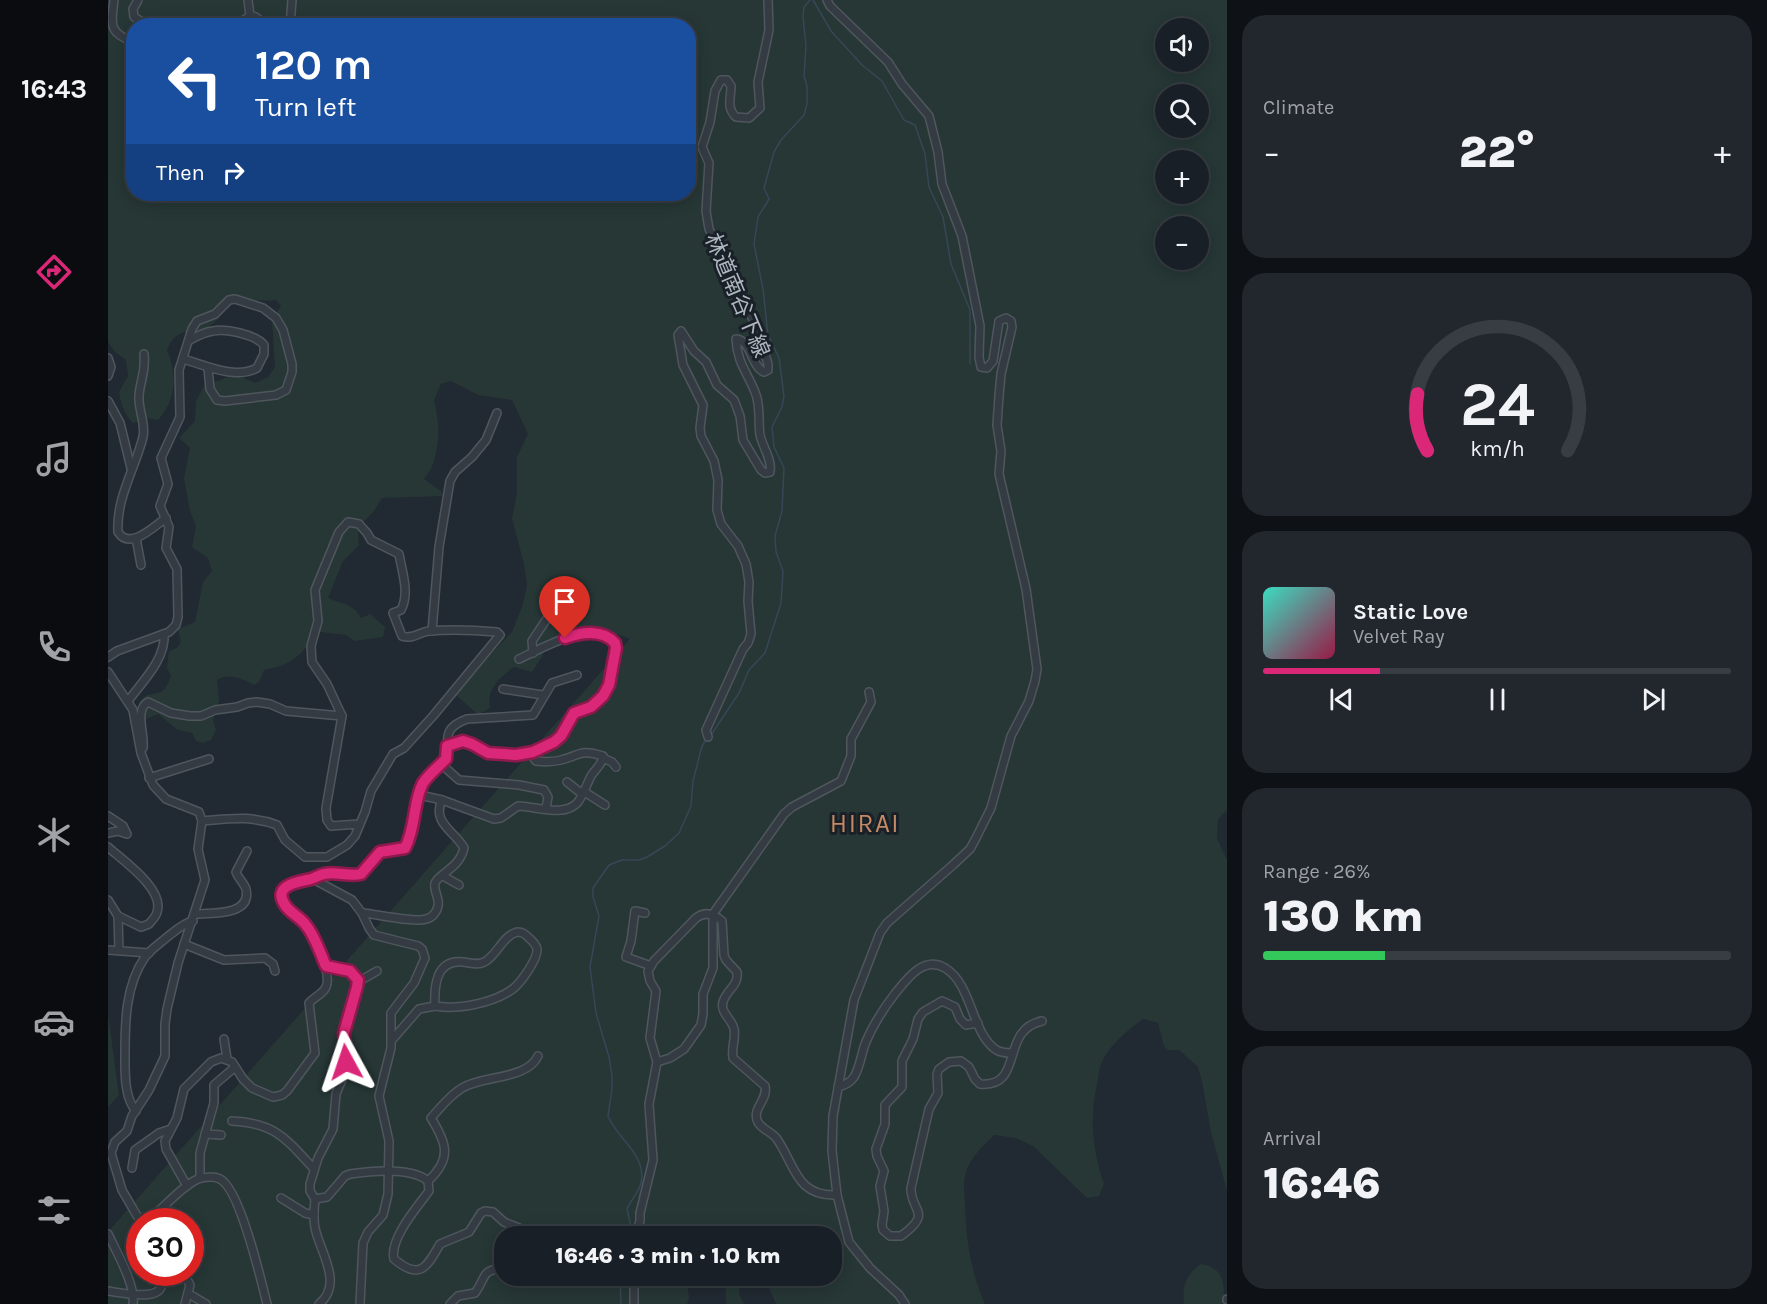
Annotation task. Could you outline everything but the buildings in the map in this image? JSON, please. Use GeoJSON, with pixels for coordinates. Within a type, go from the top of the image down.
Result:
{"type":"FeatureCollection","features":[{"type":"Feature","properties":{"kind":"street"},"geometry":{"type":"LineString","coordinates":[[114,0],[112,18],[115,32],[126,39]]}},
{"type":"Feature","properties":{"kind":"street"},"geometry":{"type":"LineString","coordinates":[[137,18],[134,16],[133,9],[138,0]]}},
{"type":"Feature","properties":{"kind":"street"},"geometry":{"type":"LineString","coordinates":[[248,0],[250,16]]}},
{"type":"Feature","properties":{"kind":"street"},"geometry":{"type":"LineString","coordinates":[[291,18],[292,0]]}},
{"type":"Feature","properties":{"kind":"street","name":"林道南谷下線"},"geometry":{"type":"LineString","coordinates":[[708,737],[706,730],[751,634],[749,582],[746,564],[738,546],[721,524],[717,510],[718,480],[714,461],[700,428],[703,405],[683,365],[678,335],[681,332],[684,335],[694,351],[706,362],[717,385],[734,400],[740,416],[743,440],[761,470],[765,473],[770,472],[771,465],[760,436],[756,394],[740,362],[736,339],[745,343],[759,369],[764,372],[768,370],[768,364],[757,328],[709,229],[706,211],[709,163],[702,147],[710,122],[715,91],[721,80],[726,81],[730,86],[729,103],[733,115],[749,118],[760,108],[758,82],[769,30],[768,0]]}},
{"type":"Feature","properties":{"kind":"street"},"geometry":{"type":"LineString","coordinates":[[827,0],[830,6],[888,62],[902,84],[928,116],[938,152],[942,184],[962,236],[980,326],[981,367],[987,368],[993,361],[999,321],[1005,318],[1011,321],[999,396],[997,425],[1001,450],[999,474],[1026,589],[1037,669],[1029,701],[1011,736],[992,808],[975,840],[962,857],[887,923],[880,933],[854,1000],[832,1135],[837,1195],[849,1242],[870,1268],[900,1295],[905,1304]]}},
{"type":"Feature","properties":{"kind":"street"},"geometry":{"type":"LineString","coordinates":[[247,18],[250,16],[257,18]]}},
{"type":"Feature","properties":{"kind":"street"},"geometry":{"type":"LineString","coordinates":[[108,657],[117,651],[164,634],[176,625],[179,611],[177,569],[166,548],[169,527],[160,506],[168,484],[161,458],[180,417],[178,375],[192,329],[197,321],[215,314],[232,299],[263,308],[279,322],[292,364],[291,378],[286,390],[282,393],[276,396],[217,400],[210,389],[208,368]]}},
{"type":"Feature","properties":{"kind":"street"},"geometry":{"type":"LineString","coordinates":[[183,359],[208,368],[238,372],[254,370],[262,361],[264,345],[253,337],[219,330],[190,340]]}},
{"type":"Feature","properties":{"kind":"street"},"geometry":{"type":"LineString","coordinates":[[144,354],[145,368],[139,396],[144,422],[143,434],[121,499],[118,532],[122,537],[136,538],[166,518]]}},
{"type":"Feature","properties":{"kind":"street"},"geometry":{"type":"LineString","coordinates":[[108,358],[111,367],[108,376]]}},
{"type":"Feature","properties":{"kind":"street"},"geometry":{"type":"LineString","coordinates":[[108,401],[120,423],[131,468]]}},
{"type":"Feature","properties":{"kind":"street"},"geometry":{"type":"LineString","coordinates":[[432,631],[439,547],[450,481],[455,472],[486,440],[497,413]]}},
{"type":"Feature","properties":{"kind":"street"},"geometry":{"type":"LineString","coordinates":[[202,821],[246,817],[273,824],[302,856],[327,857],[338,852],[355,836],[371,791],[393,754],[404,748],[434,716],[500,635],[497,632],[432,631],[411,638],[402,636],[393,613],[401,610],[404,602],[405,582],[399,554],[371,540],[359,524],[351,522],[346,523],[335,539],[315,590],[318,621],[310,651],[312,662],[327,684],[342,716],[328,795],[327,820],[331,826],[359,824]]}},
{"type":"Feature","properties":{"kind":"street"},"geometry":{"type":"LineString","coordinates":[[136,538],[141,565]]}},
{"type":"Feature","properties":{"kind":"street"},"geometry":{"type":"LineString","coordinates":[[533,653],[532,641],[546,620]]}},
{"type":"Feature","properties":{"kind":"street"},"geometry":{"type":"LineString","coordinates":[[447,746],[463,741],[483,752],[493,754],[530,753],[554,742],[561,736],[574,713],[591,707],[603,696],[609,685],[616,648],[615,643],[606,635],[583,633],[519,659]]}},
{"type":"Feature","properties":{"kind":"street"},"geometry":{"type":"LineString","coordinates":[[128,701],[149,674],[164,647],[164,634]]}},
{"type":"Feature","properties":{"kind":"street"},"geometry":{"type":"LineString","coordinates":[[108,672],[133,710],[141,753],[149,778],[166,799],[196,810],[202,821],[198,844],[205,880],[184,944],[165,1020],[165,1056],[149,1090],[135,1111],[127,1131],[115,1142],[109,1153],[122,1190],[132,1208]]}},
{"type":"Feature","properties":{"kind":"street"},"geometry":{"type":"LineString","coordinates":[[186,1186],[166,1149],[165,1141],[177,1118],[187,1085],[214,1059],[226,1059],[235,1066],[243,1079],[259,1092],[273,1096],[282,1095],[315,1053],[309,1003],[326,988],[328,977],[326,966],[308,927],[285,905],[281,896],[287,885],[313,879],[321,874],[361,874],[380,852],[405,848],[411,835],[424,781],[448,756],[447,735],[458,722],[467,719],[533,715],[552,683],[577,675]]}},
{"type":"Feature","properties":{"kind":"street"},"geometry":{"type":"LineString","coordinates":[[503,689],[543,695]]}},
{"type":"Feature","properties":{"kind":"street"},"geometry":{"type":"LineString","coordinates":[[657,1062],[670,1058],[684,1049],[701,1024],[703,994],[713,968],[712,914],[784,814],[792,807],[841,781],[851,756],[851,739],[871,702],[869,692]]}},
{"type":"Feature","properties":{"kind":"street"},"geometry":{"type":"LineString","coordinates":[[141,753],[144,734],[141,712],[144,704],[148,702],[171,713],[190,717],[257,702],[270,704],[286,711],[342,716]]}},
{"type":"Feature","properties":{"kind":"street"},"geometry":{"type":"LineString","coordinates":[[530,753],[536,761],[562,760],[580,752],[600,755],[616,767]]}},
{"type":"Feature","properties":{"kind":"street"},"geometry":{"type":"LineString","coordinates":[[420,795],[442,800],[494,819],[501,818],[518,806],[558,810],[571,807],[579,801],[603,758]]}},
{"type":"Feature","properties":{"kind":"street"},"geometry":{"type":"LineString","coordinates":[[149,778],[209,759]]}},
{"type":"Feature","properties":{"kind":"street"},"geometry":{"type":"LineString","coordinates":[[441,764],[459,780],[519,785],[544,790],[548,797],[546,808]]}},
{"type":"Feature","properties":{"kind":"street"},"geometry":{"type":"LineString","coordinates":[[567,782],[605,805]]}},
{"type":"Feature","properties":{"kind":"street"},"geometry":{"type":"LineString","coordinates":[[362,913],[424,920],[434,914],[438,906],[435,885],[460,860],[464,849],[448,831],[441,818],[442,800]]}},
{"type":"Feature","properties":{"kind":"street"},"geometry":{"type":"LineString","coordinates":[[108,816],[123,826],[127,834],[118,831],[108,833]]}},
{"type":"Feature","properties":{"kind":"street"},"geometry":{"type":"LineString","coordinates":[[108,847],[146,881],[156,895],[158,905],[155,917],[144,927],[137,926],[118,916],[108,900]]}},
{"type":"Feature","properties":{"kind":"street"},"geometry":{"type":"LineString","coordinates":[[135,1111],[130,1101],[125,1072],[127,1009],[132,984],[148,953],[185,923],[194,917],[231,911],[240,906],[246,892],[236,872],[247,851]]}},
{"type":"Feature","properties":{"kind":"street"},"geometry":{"type":"LineString","coordinates":[[443,876],[459,885]]}},
{"type":"Feature","properties":{"kind":"street"},"geometry":{"type":"LineString","coordinates":[[313,879],[352,900],[374,935],[417,946],[422,949],[425,958],[414,983],[390,1013],[392,1040],[379,1096],[389,1141],[385,1210],[368,1232],[363,1243],[360,1304]]}},
{"type":"Feature","properties":{"kind":"street"},"geometry":{"type":"LineString","coordinates":[[438,900],[447,901]]}},
{"type":"Feature","properties":{"kind":"street"},"geometry":{"type":"LineString","coordinates":[[645,914],[635,911],[631,941],[626,957],[651,966]]}},
{"type":"Feature","properties":{"kind":"street"},"geometry":{"type":"LineString","coordinates":[[638,1226],[653,1160],[649,1104],[657,1062],[650,1038],[656,996],[648,976],[651,966],[696,918],[703,914],[712,914],[722,921],[724,955],[737,972],[738,977],[734,986],[722,1003],[724,1012],[734,1029],[733,1058],[743,1069],[762,1081],[766,1090],[756,1112],[757,1121],[775,1137],[792,1168],[812,1191],[825,1195],[837,1195]]}},
{"type":"Feature","properties":{"kind":"street"},"geometry":{"type":"LineString","coordinates":[[118,916],[119,951]]}},
{"type":"Feature","properties":{"kind":"street"},"geometry":{"type":"LineString","coordinates":[[392,1040],[419,1009],[435,1006],[461,1008],[506,993],[517,986],[536,958],[536,946],[523,932],[517,932],[510,935],[486,961],[480,964],[460,962],[448,964],[440,970],[437,977],[435,1006]]}},
{"type":"Feature","properties":{"kind":"street"},"geometry":{"type":"LineString","coordinates":[[184,944],[224,960],[266,958],[273,964],[275,971]]}},
{"type":"Feature","properties":{"kind":"street"},"geometry":{"type":"LineString","coordinates":[[108,950],[148,953]]}},
{"type":"Feature","properties":{"kind":"street"},"geometry":{"type":"LineString","coordinates":[[838,1087],[846,1085],[854,1077],[865,1045],[888,1003],[921,967],[937,964],[954,974],[978,1023],[996,1050],[1013,1053]]}},
{"type":"Feature","properties":{"kind":"street"},"geometry":{"type":"LineString","coordinates":[[319,1304],[328,1295],[331,1280],[316,1231],[315,1199],[310,1194],[309,1188],[314,1169],[333,1129],[336,1094],[346,1070],[344,1031],[358,982],[354,973],[350,971],[326,966]]}},
{"type":"Feature","properties":{"kind":"street"},"geometry":{"type":"LineString","coordinates":[[358,982],[377,972]]}},
{"type":"Feature","properties":{"kind":"street"},"geometry":{"type":"LineString","coordinates":[[978,1023],[966,1025],[960,1019],[955,1007],[942,1001],[923,1012],[918,1019],[913,1039],[902,1061],[902,1087],[885,1105],[885,1124],[876,1145],[877,1156],[884,1171],[880,1192],[884,1211],[882,1225],[886,1234],[893,1237],[902,1236],[918,1218],[918,1209],[911,1196],[911,1188],[929,1109],[938,1093],[939,1069],[949,1062],[961,1061],[969,1067],[977,1082],[990,1084],[1004,1077],[1016,1042],[1024,1029],[1034,1023],[1042,1022]]}},
{"type":"Feature","properties":{"kind":"street"},"geometry":{"type":"LineString","coordinates":[[224,1039],[226,1059]]}},
{"type":"Feature","properties":{"kind":"street"},"geometry":{"type":"LineString","coordinates":[[428,1180],[439,1169],[445,1152],[444,1139],[431,1118],[441,1105],[462,1088],[520,1071],[534,1063],[538,1056]]}},
{"type":"Feature","properties":{"kind":"street"},"geometry":{"type":"LineString","coordinates":[[200,1178],[200,1153],[214,1103],[214,1086],[235,1066]]}},
{"type":"Feature","properties":{"kind":"street"},"geometry":{"type":"LineString","coordinates":[[232,1121],[248,1122],[282,1135],[314,1169]]}},
{"type":"Feature","properties":{"kind":"street"},"geometry":{"type":"LineString","coordinates":[[132,1168],[135,1150],[159,1133],[171,1129]]}},
{"type":"Feature","properties":{"kind":"street"},"geometry":{"type":"LineString","coordinates":[[205,1134],[221,1135]]}},
{"type":"Feature","properties":{"kind":"street"},"geometry":{"type":"LineString","coordinates":[[315,1199],[327,1197],[347,1174],[388,1170],[422,1176],[428,1180]]}},
{"type":"Feature","properties":{"kind":"street"},"geometry":{"type":"LineString","coordinates":[[162,1208],[186,1186],[200,1178],[214,1177],[225,1183],[242,1216],[267,1304]]}},
{"type":"Feature","properties":{"kind":"street"},"geometry":{"type":"LineString","coordinates":[[428,1180],[429,1191],[412,1214],[394,1248],[394,1259],[413,1270],[418,1271],[424,1268],[444,1241],[469,1232],[485,1211],[494,1212],[504,1222],[514,1226]]}},
{"type":"Feature","properties":{"kind":"street"},"geometry":{"type":"LineString","coordinates":[[281,1198],[305,1213],[314,1215]]}},
{"type":"Feature","properties":{"kind":"street"},"geometry":{"type":"LineString","coordinates":[[108,1234],[134,1301]]}},
{"type":"Feature","properties":{"kind":"street"},"geometry":{"type":"LineString","coordinates":[[450,1304],[458,1296],[476,1293],[484,1275],[494,1270]]}},
{"type":"Feature","properties":{"kind":"street"},"geometry":{"type":"LineString","coordinates":[[108,1291],[134,1301],[145,1300],[159,1294],[162,1286]]}},
{"type":"Feature","properties":{"kind":"street"},"geometry":{"type":"LineString","coordinates":[[185,1304],[190,1286]]}},
{"type":"Feature","properties":{"kind":"street"},"geometry":{"type":"LineString","coordinates":[[634,1286],[634,1304]]}},
{"type":"Feature","properties":{"kind":"street"},"geometry":{"type":"LineString","coordinates":[[189,1294],[206,1304]]}},
{"type":"Feature","properties":{"kind":"shaded area"},"geometry":{"type":"Polygon","coordinates":[[[108,0],[1227,0],[1227,810],[1218,819],[1217,838],[1227,860],[1227,1191],[1211,1132],[1198,1067],[1179,1050],[1168,1050],[1164,1046],[1158,1023],[1143,1019],[1115,1043],[1105,1055],[1100,1068],[1093,1107],[1094,1145],[1104,1184],[1099,1196],[1087,1198],[1033,1146],[1016,1138],[994,1135],[971,1161],[964,1184],[967,1231],[970,1256],[985,1304],[776,1304],[768,1286],[842,1286],[842,1226],[494,1226],[494,1286],[687,1286],[689,1298],[687,1304],[108,1304],[108,1232],[126,1212],[126,1286],[204,1286],[204,1208],[129,1208],[630,639],[607,631],[589,630],[570,633],[548,641],[542,657],[532,672],[514,667],[499,679],[492,689],[490,708],[478,715],[456,695],[512,632],[522,607],[527,586],[524,564],[512,519],[517,492],[517,457],[528,434],[512,400],[478,395],[451,381],[441,384],[434,400],[438,442],[432,467],[424,479],[441,491],[443,496],[382,498],[361,525],[358,533],[359,545],[343,561],[328,598],[355,609],[361,618],[370,614],[385,627],[383,637],[355,641],[346,635],[320,632],[296,657],[283,665],[264,670],[259,682],[254,685],[232,676],[217,680],[219,701],[213,720],[216,730],[211,740],[203,743],[196,741],[192,733],[178,730],[158,714],[146,719],[136,713],[140,702],[145,696],[160,692],[168,684],[171,676],[167,668],[169,651],[177,648],[181,642],[178,629],[195,622],[203,582],[212,571],[208,558],[192,547],[196,526],[190,511],[184,479],[190,448],[179,438],[195,421],[196,401],[205,384],[240,376],[255,383],[268,377],[275,367],[272,320],[281,306],[276,300],[231,297],[221,316],[211,325],[176,336],[167,350],[174,377],[172,395],[158,420],[141,417],[138,422],[133,423],[127,416],[119,392],[128,376],[126,360],[115,352],[108,342],[108,0]]]}},
{"type":"Feature","properties":{"kind":"shaded area"},"geometry":{"type":"Polygon","coordinates":[[[108,1014],[119,1095],[108,1107],[108,1014]]]}},
{"type":"Feature","properties":{"kind":"shaded area"},"geometry":{"type":"Polygon","coordinates":[[[1201,1264],[1215,1269],[1222,1278],[1224,1304],[1184,1304],[1186,1281],[1201,1264]]]}},
{"type":"Feature","properties":{"kind":"shaded area"},"geometry":{"type":"Polygon","coordinates":[[[725,1286],[739,1286],[739,1294],[744,1304],[726,1304],[725,1286]]]}},
{"type":"Feature","properties":{"kind":"waterway"},"geometry":{"type":"LineString","coordinates":[[711,735],[739,693],[749,670],[765,653],[781,603],[783,571],[776,552],[775,536],[782,511],[784,468],[774,447],[772,427],[782,407],[784,396],[779,358],[768,335],[763,289],[754,244],[758,217],[769,199],[764,188],[774,152],[781,140],[804,115],[807,104],[803,17],[804,7],[810,0]]}},
{"type":"Feature","properties":{"kind":"waterway"},"geometry":{"type":"LineString","coordinates":[[813,0],[831,31],[862,65],[882,81],[904,120],[915,125],[925,154],[929,187],[943,217],[951,264],[970,310],[970,364]]}},
{"type":"Feature","properties":{"kind":"waterway"},"geometry":{"type":"LineString","coordinates":[[630,1226],[627,1209],[640,1186],[642,1173],[636,1155],[608,1116],[612,1076],[596,1013],[590,967],[599,916],[593,897],[593,888],[609,865],[622,860],[639,860],[647,857],[665,846],[679,833],[691,806],[693,781],[702,746],[707,738]]}},
{"type":"Feature","properties":{"kind":"waterway"},"geometry":{"type":"LineString","coordinates":[[620,1286],[621,1304]]}},
{"type":"Feature","properties":{"kind":"district","name":"HIRAI"},"geometry":{"type":"Point","coordinates":[865,823]}},
{"type":"Feature","properties":{"kind":"route"},"geometry":{"type":"LineString","coordinates":[[346,1062],[344,1033],[358,980],[350,971],[326,966],[308,927],[283,902],[281,896],[284,888],[287,885],[313,879],[321,874],[361,874],[380,852],[405,848],[411,835],[421,787],[448,756],[447,746],[463,741],[483,752],[501,755],[523,754],[546,747],[561,736],[574,713],[591,707],[603,696],[609,685],[616,648],[615,643],[606,635],[583,633],[565,638]]}}]}
